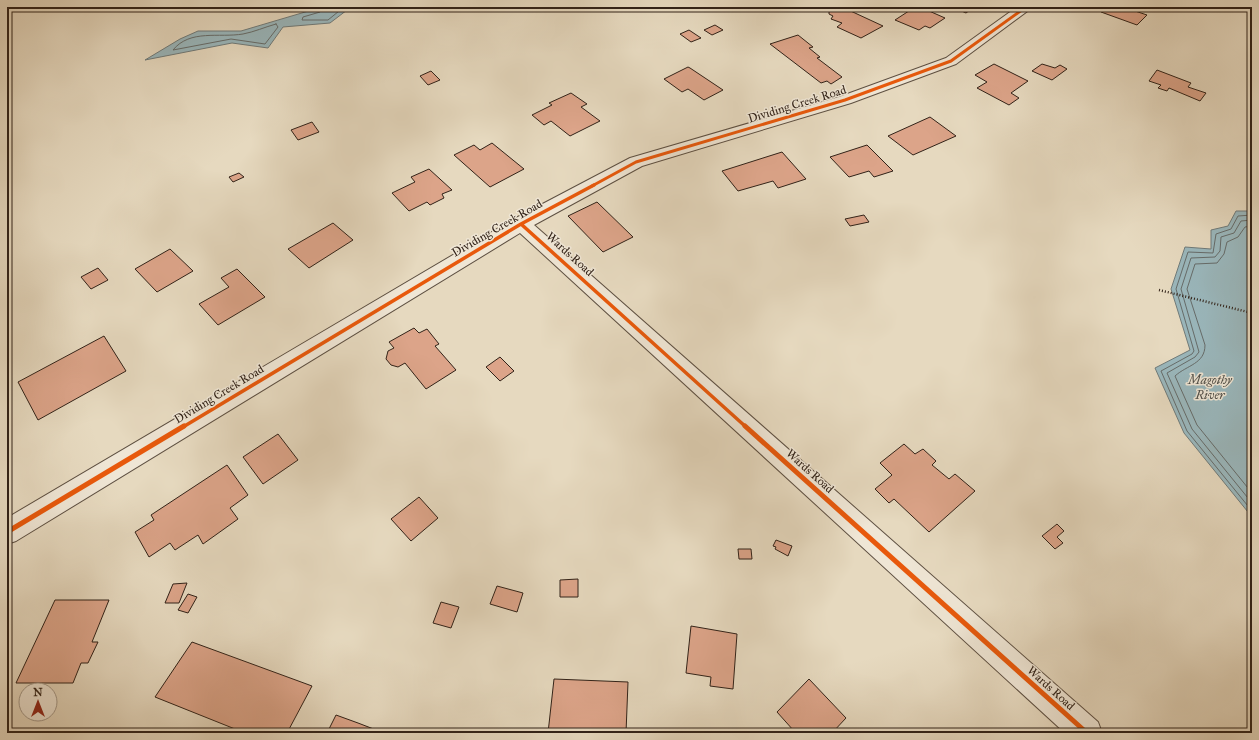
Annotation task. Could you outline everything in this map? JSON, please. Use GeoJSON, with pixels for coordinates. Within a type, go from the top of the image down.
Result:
{"type":"FeatureCollection","features":[{"type":"Feature","properties":{"kind":"street","name":"Dividing Creek Road"},"geometry":{"type":"LineString","coordinates":[[7,532],[521,224],[636,162],[845,100],[951,61],[1026,7]]}},
{"type":"Feature","properties":{"kind":"street","name":"Wards Road"},"geometry":{"type":"LineString","coordinates":[[521,224],[1087,733]]}},
{"type":"Feature","properties":{"kind":"path"},"geometry":{"type":"LineString","coordinates":[[1159,290],[1252,313]]}},
{"type":"Feature","properties":{"kind":"water"},"geometry":{"type":"Polygon","coordinates":[[[322,7],[351,7],[330,23],[283,27],[268,48],[232,43],[145,60],[180,39],[198,31],[241,31],[322,7]]]}},
{"type":"Feature","properties":{"kind":"water","name":"Magothy River"},"geometry":{"type":"Polygon","coordinates":[[[1236,211],[1252,211],[1252,517],[1184,433],[1155,368],[1190,350],[1171,289],[1185,247],[1211,249],[1211,230],[1228,226],[1236,211]]]}},
{"type":"Feature","properties":{"kind":"building"},"geometry":{"type":"Polygon","coordinates":[[[837,7],[842,7],[883,26],[861,38],[837,27],[842,23],[831,19],[833,16],[829,14],[829,12],[837,7]]]}},
{"type":"Feature","properties":{"kind":"building"},"geometry":{"type":"Polygon","coordinates":[[[915,7],[920,7],[945,18],[930,28],[925,26],[919,30],[895,20],[915,7]]]}},
{"type":"Feature","properties":{"kind":"building"},"geometry":{"type":"Polygon","coordinates":[[[953,7],[974,7],[966,13],[953,7]]]}},
{"type":"Feature","properties":{"kind":"building"},"geometry":{"type":"Polygon","coordinates":[[[1106,7],[1123,7],[1147,15],[1137,25],[1101,12],[1106,7]]]}},
{"type":"Feature","properties":{"kind":"building"},"geometry":{"type":"Polygon","coordinates":[[[1222,7],[1238,7],[1235,11],[1222,7]]]}},
{"type":"Feature","properties":{"kind":"building"},"geometry":{"type":"Polygon","coordinates":[[[715,25],[723,30],[712,35],[704,30],[715,25]]]}},
{"type":"Feature","properties":{"kind":"building"},"geometry":{"type":"Polygon","coordinates":[[[689,30],[701,38],[691,42],[680,34],[689,30]]]}},
{"type":"Feature","properties":{"kind":"building"},"geometry":{"type":"Polygon","coordinates":[[[798,35],[813,47],[809,48],[820,57],[817,58],[842,77],[831,84],[827,81],[821,83],[770,44],[798,35]]]}},
{"type":"Feature","properties":{"kind":"building"},"geometry":{"type":"Polygon","coordinates":[[[994,64],[1028,81],[1011,93],[1019,98],[1009,105],[977,88],[987,82],[975,75],[994,64]]]}},
{"type":"Feature","properties":{"kind":"building"},"geometry":{"type":"Polygon","coordinates":[[[1042,64],[1055,68],[1060,65],[1067,69],[1052,80],[1032,71],[1042,64]]]}},
{"type":"Feature","properties":{"kind":"building"},"geometry":{"type":"Polygon","coordinates":[[[688,67],[723,90],[704,100],[688,89],[682,92],[664,79],[688,67]]]}},
{"type":"Feature","properties":{"kind":"building"},"geometry":{"type":"Polygon","coordinates":[[[1157,70],[1191,83],[1188,87],[1206,93],[1200,101],[1169,88],[1167,91],[1158,88],[1161,85],[1149,81],[1157,70]]]}},
{"type":"Feature","properties":{"kind":"building"},"geometry":{"type":"Polygon","coordinates":[[[431,71],[440,80],[428,85],[420,76],[431,71]]]}},
{"type":"Feature","properties":{"kind":"building"},"geometry":{"type":"Polygon","coordinates":[[[571,93],[587,104],[581,107],[600,121],[570,136],[551,121],[544,125],[532,115],[552,105],[549,103],[571,93]]]}},
{"type":"Feature","properties":{"kind":"building"},"geometry":{"type":"Polygon","coordinates":[[[930,117],[956,136],[913,155],[888,136],[930,117]]]}},
{"type":"Feature","properties":{"kind":"building"},"geometry":{"type":"Polygon","coordinates":[[[312,122],[319,132],[298,140],[291,130],[312,122]]]}},
{"type":"Feature","properties":{"kind":"building"},"geometry":{"type":"Polygon","coordinates":[[[492,143],[524,169],[490,187],[454,155],[474,145],[480,150],[492,143]]]}},
{"type":"Feature","properties":{"kind":"building"},"geometry":{"type":"Polygon","coordinates":[[[867,145],[893,171],[874,177],[869,171],[849,177],[830,157],[867,145]]]}},
{"type":"Feature","properties":{"kind":"building"},"geometry":{"type":"Polygon","coordinates":[[[782,152],[806,179],[778,188],[773,181],[738,191],[722,171],[782,152]]]}},
{"type":"Feature","properties":{"kind":"building"},"geometry":{"type":"Polygon","coordinates":[[[429,169],[452,190],[442,194],[444,198],[430,205],[427,202],[409,211],[392,193],[415,182],[411,177],[429,169]]]}},
{"type":"Feature","properties":{"kind":"building"},"geometry":{"type":"Polygon","coordinates":[[[239,173],[244,177],[233,182],[229,177],[239,173]]]}},
{"type":"Feature","properties":{"kind":"building"},"geometry":{"type":"Polygon","coordinates":[[[597,202],[633,237],[603,252],[568,216],[597,202]]]}},
{"type":"Feature","properties":{"kind":"building"},"geometry":{"type":"Polygon","coordinates":[[[864,215],[869,222],[850,226],[845,219],[864,215]]]}},
{"type":"Feature","properties":{"kind":"building"},"geometry":{"type":"Polygon","coordinates":[[[333,223],[353,240],[309,268],[288,249],[333,223]]]}},
{"type":"Feature","properties":{"kind":"building"},"geometry":{"type":"Polygon","coordinates":[[[170,249],[193,271],[157,292],[135,269],[170,249]]]}},
{"type":"Feature","properties":{"kind":"building"},"geometry":{"type":"Polygon","coordinates":[[[98,268],[108,280],[91,289],[81,277],[98,268]]]}},
{"type":"Feature","properties":{"kind":"building"},"geometry":{"type":"Polygon","coordinates":[[[237,269],[265,297],[218,325],[199,304],[229,287],[221,278],[237,269]]]}},
{"type":"Feature","properties":{"kind":"building"},"geometry":{"type":"Polygon","coordinates":[[[414,328],[419,333],[427,329],[439,344],[435,346],[456,370],[426,389],[405,363],[398,367],[391,365],[386,359],[388,351],[394,348],[389,342],[414,328]]]}},
{"type":"Feature","properties":{"kind":"building"},"geometry":{"type":"Polygon","coordinates":[[[104,336],[126,371],[38,420],[18,382],[104,336]]]}},
{"type":"Feature","properties":{"kind":"building"},"geometry":{"type":"Polygon","coordinates":[[[500,357],[514,371],[500,381],[486,367],[500,357]]]}},
{"type":"Feature","properties":{"kind":"building"},"geometry":{"type":"Polygon","coordinates":[[[278,434],[298,460],[263,484],[243,457],[278,434]]]}},
{"type":"Feature","properties":{"kind":"building"},"geometry":{"type":"Polygon","coordinates":[[[904,444],[915,454],[923,449],[936,461],[932,465],[949,479],[955,474],[975,491],[929,532],[894,499],[889,503],[875,489],[892,475],[880,463],[904,444]]]}},
{"type":"Feature","properties":{"kind":"building"},"geometry":{"type":"Polygon","coordinates":[[[227,465],[248,495],[230,508],[238,519],[203,544],[198,535],[175,550],[170,543],[149,557],[135,532],[154,520],[151,515],[227,465]]]}},
{"type":"Feature","properties":{"kind":"building"},"geometry":{"type":"Polygon","coordinates":[[[419,497],[438,518],[411,541],[391,519],[419,497]]]}},
{"type":"Feature","properties":{"kind":"building"},"geometry":{"type":"Polygon","coordinates":[[[1057,524],[1064,531],[1057,537],[1063,543],[1055,549],[1042,536],[1057,524]]]}},
{"type":"Feature","properties":{"kind":"building"},"geometry":{"type":"Polygon","coordinates":[[[776,540],[792,546],[788,556],[775,549],[776,547],[773,546],[776,540]]]}},
{"type":"Feature","properties":{"kind":"building"},"geometry":{"type":"Polygon","coordinates":[[[738,549],[751,549],[752,559],[739,559],[738,549]]]}},
{"type":"Feature","properties":{"kind":"building"},"geometry":{"type":"Polygon","coordinates":[[[578,579],[578,597],[560,597],[560,580],[578,579]]]}},
{"type":"Feature","properties":{"kind":"building"},"geometry":{"type":"Polygon","coordinates":[[[187,583],[179,603],[165,603],[173,584],[187,583]]]}},
{"type":"Feature","properties":{"kind":"building"},"geometry":{"type":"Polygon","coordinates":[[[497,586],[523,593],[517,612],[490,604],[497,586]]]}},
{"type":"Feature","properties":{"kind":"building"},"geometry":{"type":"Polygon","coordinates":[[[188,594],[197,597],[188,613],[178,610],[188,594]]]}},
{"type":"Feature","properties":{"kind":"building"},"geometry":{"type":"Polygon","coordinates":[[[55,600],[109,600],[92,642],[98,642],[88,663],[81,663],[73,683],[16,683],[55,600]]]}},
{"type":"Feature","properties":{"kind":"building"},"geometry":{"type":"Polygon","coordinates":[[[441,602],[459,607],[451,628],[433,623],[441,602]]]}},
{"type":"Feature","properties":{"kind":"building"},"geometry":{"type":"Polygon","coordinates":[[[691,626],[737,634],[733,689],[710,686],[711,677],[686,673],[691,626]]]}},
{"type":"Feature","properties":{"kind":"building"},"geometry":{"type":"Polygon","coordinates":[[[192,642],[312,686],[287,733],[245,733],[155,697],[192,642]]]}},
{"type":"Feature","properties":{"kind":"building"},"geometry":{"type":"Polygon","coordinates":[[[554,679],[628,682],[626,733],[548,733],[554,679]]]}},
{"type":"Feature","properties":{"kind":"building"},"geometry":{"type":"Polygon","coordinates":[[[809,679],[846,718],[832,733],[793,733],[794,731],[777,712],[809,679]]]}},
{"type":"Feature","properties":{"kind":"building"},"geometry":{"type":"Polygon","coordinates":[[[336,715],[358,723],[384,733],[327,733],[336,715]]]}},
{"type":"Feature","properties":{"kind":"cycle path"},"geometry":{"type":"LineString","coordinates":[[7,532],[521,224],[636,162],[845,100],[951,61],[1026,7]]}},
{"type":"Feature","properties":{"kind":"cycle path"},"geometry":{"type":"LineString","coordinates":[[521,224],[1087,733]]}}]}
